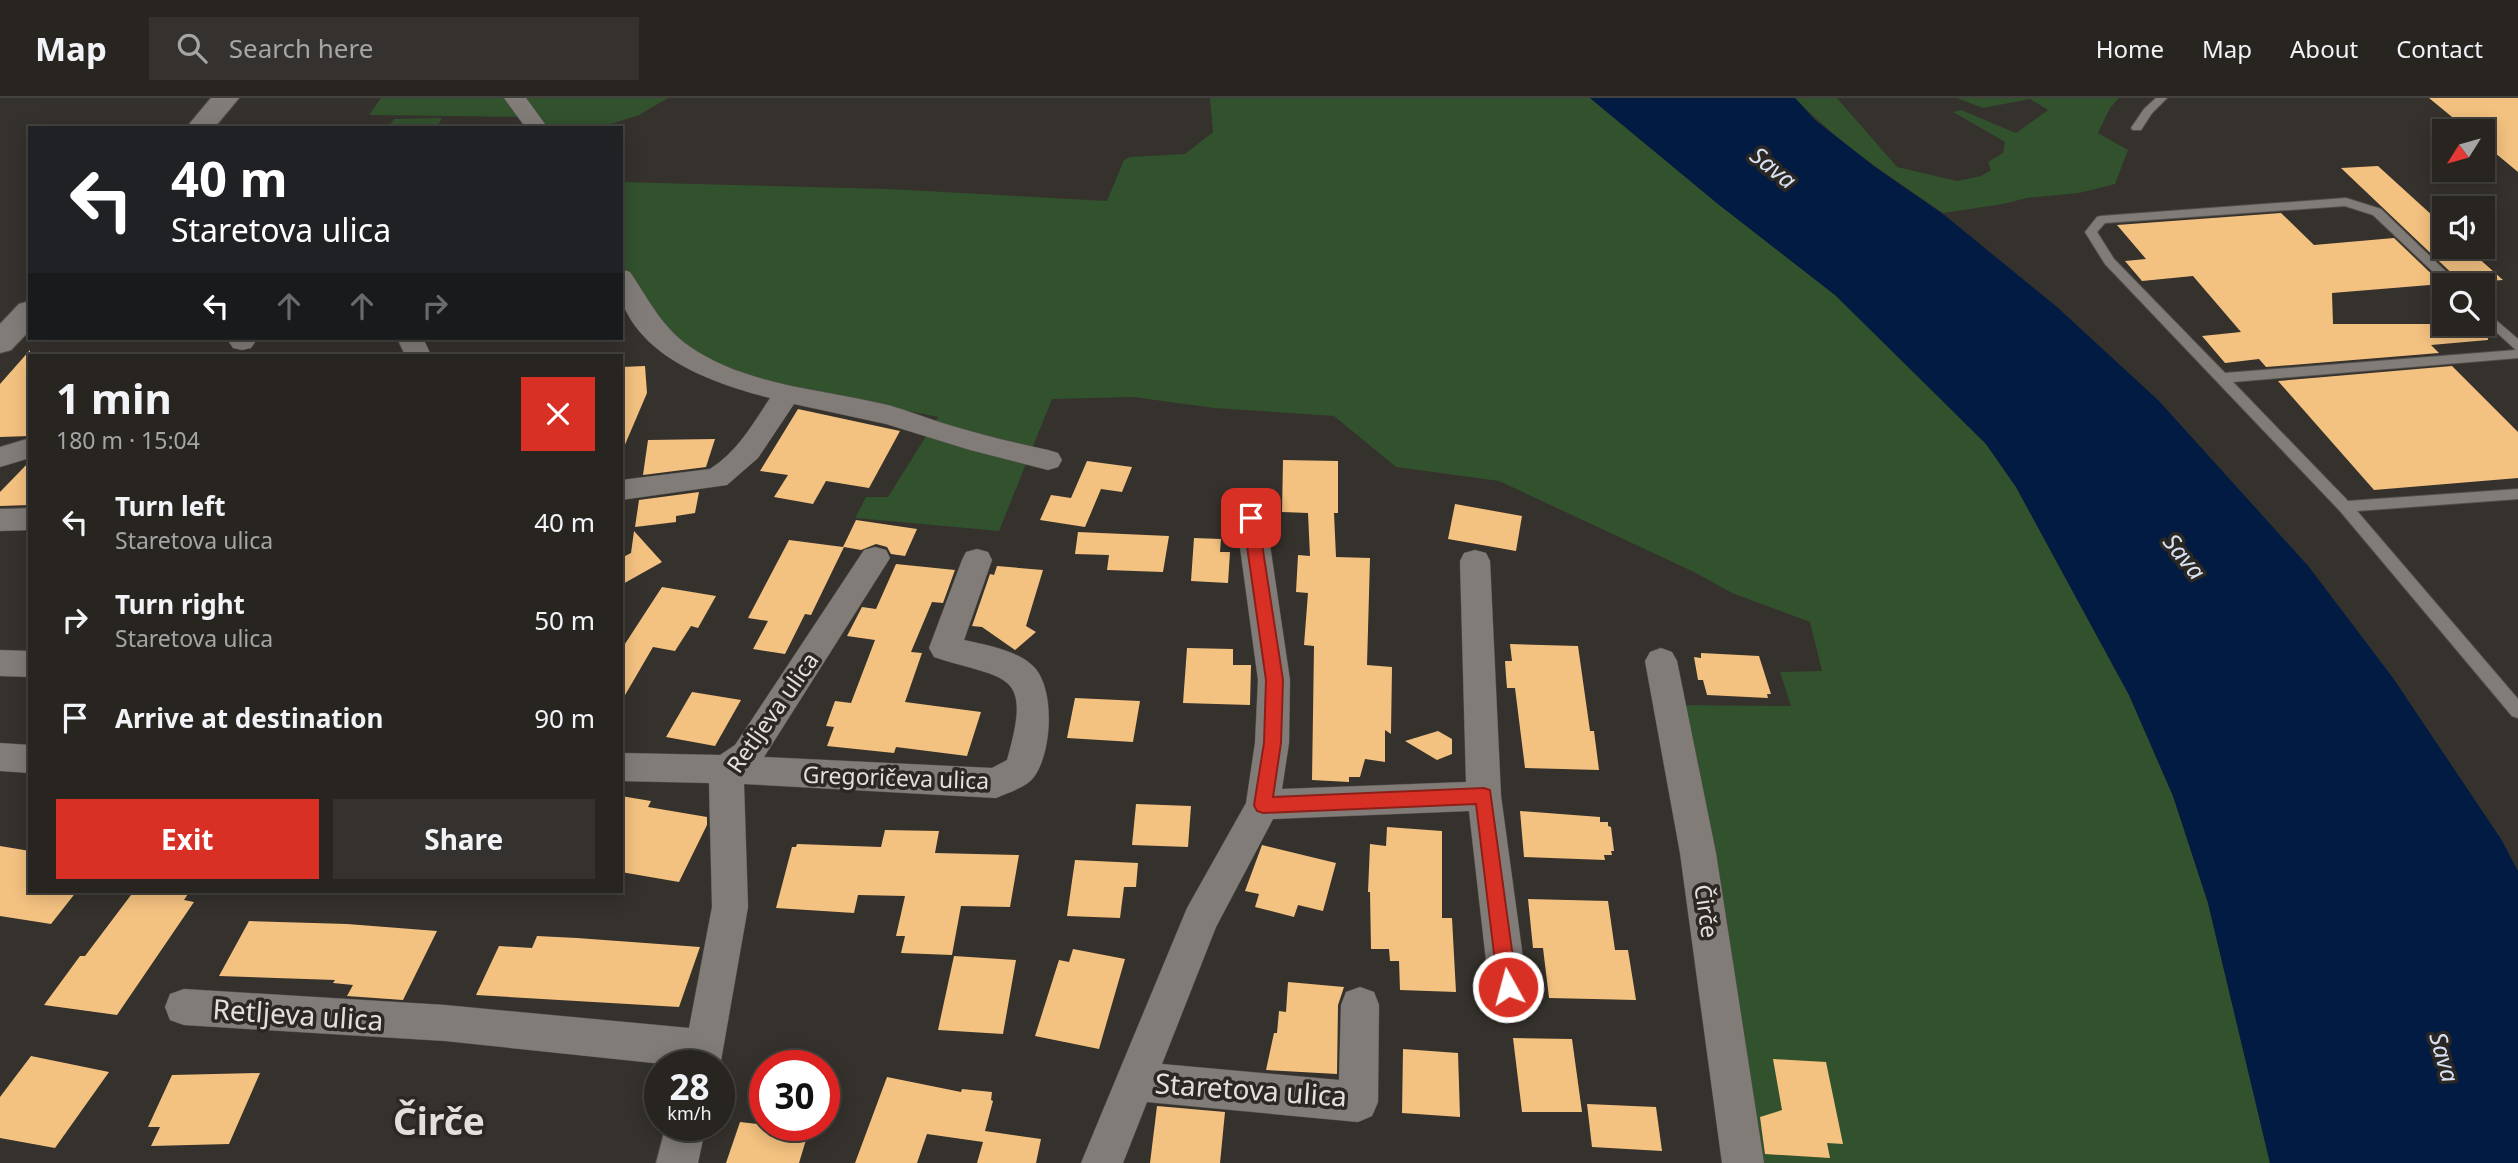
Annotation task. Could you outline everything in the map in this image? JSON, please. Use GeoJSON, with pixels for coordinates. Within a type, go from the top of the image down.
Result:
{"type":"FeatureCollection","features":[{"type":"Feature","properties":{"kind":"street"},"geometry":{"type":"LineString","coordinates":[[200,126],[226,98]]}},
{"type":"Feature","properties":{"kind":"street"},"geometry":{"type":"LineString","coordinates":[[515,98],[536,126]]}},
{"type":"Feature","properties":{"kind":"street"},"geometry":{"type":"LineString","coordinates":[[623,281],[635,306],[659,335],[677,350],[721,373],[788,393],[890,416],[1048,460]]}},
{"type":"Feature","properties":{"kind":"street"},"geometry":{"type":"LineString","coordinates":[[0,343],[28,313]]}},
{"type":"Feature","properties":{"kind":"street"},"geometry":{"type":"LineString","coordinates":[[623,490],[717,478],[730,471],[741,461],[788,393]]}},
{"type":"Feature","properties":{"kind":"street"},"geometry":{"type":"LineString","coordinates":[[0,457],[28,449]]}},
{"type":"Feature","properties":{"kind":"street","name":"Staretova ulica"},"geometry":{"type":"LineString","coordinates":[[1102,1163],[1200,920],[1263,805],[1272,743],[1274,680],[1251,518]]}},
{"type":"Feature","properties":{"kind":"street"},"geometry":{"type":"LineString","coordinates":[[0,520],[28,519]]}},
{"type":"Feature","properties":{"kind":"street","name":"Retljeva ulica"},"geometry":{"type":"LineString","coordinates":[[705,1050],[730,907],[726,769],[747,755],[875,558]]}},
{"type":"Feature","properties":{"kind":"street","name":"Gregoričeva ulica"},"geometry":{"type":"LineString","coordinates":[[623,767],[726,769],[996,783],[1021,769],[1027,747],[1033,698],[1022,675],[993,661],[945,648],[977,560]]}},
{"type":"Feature","properties":{"kind":"street"},"geometry":{"type":"LineString","coordinates":[[1475,561],[1484,796],[1508,987]]}},
{"type":"Feature","properties":{"kind":"street","name":"Čirče"},"geometry":{"type":"LineString","coordinates":[[1661,662],[1698,853],[1743,1163]]}},
{"type":"Feature","properties":{"kind":"street"},"geometry":{"type":"LineString","coordinates":[[0,663],[28,664]]}},
{"type":"Feature","properties":{"kind":"street"},"geometry":{"type":"LineString","coordinates":[[0,757],[28,759]]}},
{"type":"Feature","properties":{"kind":"street"},"geometry":{"type":"LineString","coordinates":[[1263,805],[1484,796]]}},
{"type":"Feature","properties":{"kind":"street","name":"Staretova ulica"},"geometry":{"type":"LineString","coordinates":[[1136,1081],[1358,1102],[1360,1005]]}},
{"type":"Feature","properties":{"kind":"street","name":"Retljeva ulica"},"geometry":{"type":"LineString","coordinates":[[184,1007],[445,1023],[651,1050]]}},
{"type":"Feature","properties":{"kind":"street"},"geometry":{"type":"LineString","coordinates":[[677,1163],[683,1141]]}},
{"type":"Feature","properties":{"kind":"lane"},"geometry":{"type":"LineString","coordinates":[[2137,128],[2148,111],[2162,98]]}},
{"type":"Feature","properties":{"kind":"lane"},"geometry":{"type":"LineString","coordinates":[[2441,273],[2377,212],[2346,202],[2101,220],[2091,232],[2109,261],[2345,507],[2518,711]]}},
{"type":"Feature","properties":{"kind":"lane"},"geometry":{"type":"LineString","coordinates":[[2495,324],[2518,346]]}},
{"type":"Feature","properties":{"kind":"lane"},"geometry":{"type":"LineString","coordinates":[[2222,378],[2518,354]]}},
{"type":"Feature","properties":{"kind":"lane"},"geometry":{"type":"LineString","coordinates":[[2345,507],[2518,494]]}},
{"type":"Feature","properties":{"kind":"green space"},"geometry":{"type":"Polygon","coordinates":[[[381,98],[510,98],[521,117],[369,115],[381,98]]]}},
{"type":"Feature","properties":{"kind":"green space"},"geometry":{"type":"Polygon","coordinates":[[[525,98],[668,98],[639,115],[605,126],[542,126],[525,98]]]}},
{"type":"Feature","properties":{"kind":"green space"},"geometry":{"type":"Polygon","coordinates":[[[1210,98],[1590,98],[1718,204],[1835,295],[1871,328],[1986,444],[2016,487],[2129,695],[2173,796],[2208,903],[2270,1163],[1752,1163],[1681,705],[1791,706],[1780,672],[1822,671],[1810,622],[1732,593],[1694,572],[1499,481],[1396,467],[1334,416],[1214,408],[1133,397],[1052,399],[999,531],[855,518],[866,497],[888,497],[938,417],[757,379],[691,352],[662,330],[623,265],[623,182],[888,189],[1107,201],[1124,160],[1130,157],[1185,154],[1213,132],[1210,98]]]}},
{"type":"Feature","properties":{"kind":"green space"},"geometry":{"type":"Polygon","coordinates":[[[1795,98],[1837,98],[1897,167],[1957,181],[1981,176],[1991,170],[1988,162],[2003,153],[2005,142],[1953,112],[1961,110],[2016,133],[2048,110],[2030,99],[1983,108],[1957,98],[2119,98],[2110,108],[2098,133],[2128,150],[2115,184],[2079,193],[2027,198],[1943,213],[1847,145],[1795,98]]]}},
{"type":"Feature","properties":{"kind":"green space"},"geometry":{"type":"Polygon","coordinates":[[[442,118],[437,126],[389,126],[394,119],[442,118]]]}},
{"type":"Feature","properties":{"kind":"water","name":"Sava"},"geometry":{"type":"Polygon","coordinates":[[[1590,98],[1795,98],[1815,120],[1875,167],[1943,214],[2057,307],[2159,401],[2309,567],[2393,678],[2501,839],[2518,871],[2518,1163],[2270,1163],[2208,903],[2173,796],[2129,695],[2016,487],[1986,444],[1835,295],[1718,204],[1590,98]]]}},
{"type":"Feature","properties":{"kind":"building"},"geometry":{"type":"Polygon","coordinates":[[[2429,98],[2518,98],[2518,172],[2496,154],[2496,119],[2454,119],[2429,98]]]}},
{"type":"Feature","properties":{"kind":"building"},"geometry":{"type":"Polygon","coordinates":[[[2378,166],[2432,215],[2432,254],[2341,168],[2378,166]]]}},
{"type":"Feature","properties":{"kind":"building"},"geometry":{"type":"Polygon","coordinates":[[[2281,213],[2314,245],[2394,238],[2432,274],[2432,285],[2332,293],[2333,324],[2432,324],[2432,336],[2488,336],[2488,340],[2431,345],[2439,353],[2266,367],[2259,359],[2225,363],[2202,336],[2241,332],[2193,276],[2142,281],[2125,261],[2146,259],[2117,225],[2281,213]]]}},
{"type":"Feature","properties":{"kind":"building"},"geometry":{"type":"Polygon","coordinates":[[[2437,259],[2479,259],[2503,280],[2495,281],[2495,273],[2451,273],[2437,259]]]}},
{"type":"Feature","properties":{"kind":"building"},"geometry":{"type":"Polygon","coordinates":[[[30,350],[28,436],[0,437],[0,384],[30,350]]]}},
{"type":"Feature","properties":{"kind":"building"},"geometry":{"type":"Polygon","coordinates":[[[645,366],[647,393],[623,449],[623,367],[645,366]]]}},
{"type":"Feature","properties":{"kind":"building"},"geometry":{"type":"Polygon","coordinates":[[[2452,366],[2518,432],[2518,478],[2374,490],[2278,381],[2452,366]]]}},
{"type":"Feature","properties":{"kind":"building"},"geometry":{"type":"Polygon","coordinates":[[[798,409],[900,431],[869,488],[826,481],[813,504],[774,497],[788,475],[760,471],[798,409]]]}},
{"type":"Feature","properties":{"kind":"building"},"geometry":{"type":"Polygon","coordinates":[[[715,439],[706,467],[643,475],[648,440],[715,439]]]}},
{"type":"Feature","properties":{"kind":"building"},"geometry":{"type":"Polygon","coordinates":[[[1283,460],[1338,461],[1338,513],[1334,513],[1336,557],[1370,558],[1367,665],[1392,667],[1391,734],[1385,730],[1385,762],[1365,759],[1360,777],[1349,777],[1349,782],[1312,780],[1314,646],[1304,645],[1308,593],[1296,592],[1298,555],[1310,556],[1308,513],[1282,512],[1283,460]]]}},
{"type":"Feature","properties":{"kind":"building"},"geometry":{"type":"Polygon","coordinates":[[[1087,461],[1132,467],[1122,492],[1101,489],[1085,527],[1040,520],[1051,495],[1071,498],[1087,461]]]}},
{"type":"Feature","properties":{"kind":"building"},"geometry":{"type":"Polygon","coordinates":[[[28,463],[28,505],[0,506],[0,492],[28,463]]]}},
{"type":"Feature","properties":{"kind":"building"},"geometry":{"type":"Polygon","coordinates":[[[699,492],[695,513],[676,516],[676,522],[635,527],[639,500],[699,492]]]}},
{"type":"Feature","properties":{"kind":"building"},"geometry":{"type":"Polygon","coordinates":[[[1455,504],[1522,516],[1516,551],[1448,539],[1455,504]]]}},
{"type":"Feature","properties":{"kind":"building"},"geometry":{"type":"Polygon","coordinates":[[[856,520],[917,529],[905,556],[891,554],[887,547],[876,544],[861,550],[844,547],[811,615],[805,614],[785,654],[753,649],[768,621],[748,618],[789,540],[843,547],[856,520]]]}},
{"type":"Feature","properties":{"kind":"building"},"geometry":{"type":"Polygon","coordinates":[[[634,531],[662,562],[623,584],[623,557],[631,553],[634,531]]]}},
{"type":"Feature","properties":{"kind":"building"},"geometry":{"type":"Polygon","coordinates":[[[1078,532],[1169,536],[1163,572],[1107,570],[1109,555],[1075,554],[1078,532]]]}},
{"type":"Feature","properties":{"kind":"building"},"geometry":{"type":"Polygon","coordinates":[[[1194,538],[1221,539],[1220,552],[1230,552],[1228,583],[1191,581],[1194,538]]]}},
{"type":"Feature","properties":{"kind":"building"},"geometry":{"type":"Polygon","coordinates":[[[896,564],[955,570],[943,603],[932,602],[911,652],[922,653],[905,702],[981,712],[967,756],[896,747],[894,753],[827,746],[834,727],[826,726],[835,701],[851,703],[875,640],[847,636],[862,607],[876,609],[896,564]]]}},
{"type":"Feature","properties":{"kind":"building"},"geometry":{"type":"Polygon","coordinates":[[[997,566],[1043,570],[1026,626],[1036,632],[1015,650],[982,627],[972,626],[990,574],[994,575],[997,566]]]}},
{"type":"Feature","properties":{"kind":"building"},"geometry":{"type":"Polygon","coordinates":[[[662,587],[716,596],[698,628],[691,626],[675,651],[653,647],[623,699],[623,647],[662,587]]]}},
{"type":"Feature","properties":{"kind":"building"},"geometry":{"type":"Polygon","coordinates":[[[1510,644],[1578,646],[1590,731],[1594,731],[1599,770],[1525,768],[1515,688],[1507,688],[1505,661],[1512,661],[1510,644]]]}},
{"type":"Feature","properties":{"kind":"building"},"geometry":{"type":"Polygon","coordinates":[[[1187,648],[1233,649],[1233,665],[1251,665],[1250,705],[1183,703],[1187,648]]]}},
{"type":"Feature","properties":{"kind":"building"},"geometry":{"type":"Polygon","coordinates":[[[1701,653],[1759,656],[1771,694],[1767,694],[1768,698],[1707,695],[1703,680],[1698,680],[1694,657],[1701,658],[1701,653]]]}},
{"type":"Feature","properties":{"kind":"building"},"geometry":{"type":"Polygon","coordinates":[[[692,692],[741,700],[715,746],[666,737],[692,692]]]}},
{"type":"Feature","properties":{"kind":"building"},"geometry":{"type":"Polygon","coordinates":[[[1075,698],[1140,701],[1133,742],[1067,738],[1075,698]]]}},
{"type":"Feature","properties":{"kind":"building"},"geometry":{"type":"Polygon","coordinates":[[[1438,731],[1452,739],[1452,754],[1437,760],[1405,741],[1438,731]]]}},
{"type":"Feature","properties":{"kind":"building"},"geometry":{"type":"Polygon","coordinates":[[[623,796],[651,801],[648,807],[707,817],[707,825],[679,882],[623,872],[623,796]]]}},
{"type":"Feature","properties":{"kind":"building"},"geometry":{"type":"Polygon","coordinates":[[[1136,804],[1191,806],[1188,847],[1132,845],[1136,804]]]}},
{"type":"Feature","properties":{"kind":"building"},"geometry":{"type":"Polygon","coordinates":[[[1520,811],[1600,817],[1600,822],[1608,822],[1611,827],[1614,851],[1611,851],[1612,855],[1604,855],[1605,860],[1524,857],[1520,811]]]}},
{"type":"Feature","properties":{"kind":"building"},"geometry":{"type":"Polygon","coordinates":[[[1387,827],[1442,831],[1442,918],[1452,918],[1456,992],[1400,990],[1399,961],[1390,961],[1389,949],[1371,949],[1368,892],[1370,844],[1386,846],[1387,827]]]}},
{"type":"Feature","properties":{"kind":"building"},"geometry":{"type":"Polygon","coordinates":[[[885,830],[939,831],[935,853],[1019,855],[1010,907],[961,906],[952,955],[901,953],[905,936],[896,936],[905,896],[858,895],[854,913],[776,908],[792,847],[797,844],[881,847],[885,830]]]}},
{"type":"Feature","properties":{"kind":"building"},"geometry":{"type":"Polygon","coordinates":[[[1262,845],[1336,863],[1323,911],[1298,905],[1294,917],[1255,907],[1259,894],[1245,891],[1262,845]]]}},
{"type":"Feature","properties":{"kind":"building"},"geometry":{"type":"Polygon","coordinates":[[[0,846],[28,851],[28,893],[75,893],[51,924],[0,916],[0,846]]]}},
{"type":"Feature","properties":{"kind":"building"},"geometry":{"type":"Polygon","coordinates":[[[1075,860],[1138,863],[1136,887],[1124,887],[1120,918],[1067,916],[1075,860]]]}},
{"type":"Feature","properties":{"kind":"building"},"geometry":{"type":"Polygon","coordinates":[[[132,893],[189,893],[184,900],[194,902],[117,1015],[44,1005],[80,956],[85,956],[132,893]]]}},
{"type":"Feature","properties":{"kind":"building"},"geometry":{"type":"Polygon","coordinates":[[[1528,899],[1608,901],[1615,950],[1628,950],[1636,1000],[1549,998],[1543,948],[1533,948],[1528,899]]]}},
{"type":"Feature","properties":{"kind":"building"},"geometry":{"type":"Polygon","coordinates":[[[249,921],[347,924],[437,931],[403,1000],[347,996],[353,985],[333,983],[335,980],[219,976],[249,921]]]}},
{"type":"Feature","properties":{"kind":"building"},"geometry":{"type":"Polygon","coordinates":[[[537,936],[700,947],[679,1007],[476,995],[499,946],[532,948],[537,936]]]}},
{"type":"Feature","properties":{"kind":"building"},"geometry":{"type":"Polygon","coordinates":[[[1073,949],[1125,959],[1099,1049],[1035,1036],[1059,960],[1069,962],[1073,949]]]}},
{"type":"Feature","properties":{"kind":"building"},"geometry":{"type":"Polygon","coordinates":[[[954,956],[1016,960],[1003,1034],[938,1030],[954,956]]]}},
{"type":"Feature","properties":{"kind":"building"},"geometry":{"type":"Polygon","coordinates":[[[1288,982],[1344,987],[1338,1005],[1337,1074],[1266,1070],[1274,1033],[1277,1033],[1279,1011],[1286,1012],[1288,982]]]}},
{"type":"Feature","properties":{"kind":"building"},"geometry":{"type":"Polygon","coordinates":[[[1513,1038],[1572,1039],[1582,1112],[1522,1112],[1513,1038]]]}},
{"type":"Feature","properties":{"kind":"building"},"geometry":{"type":"Polygon","coordinates":[[[1403,1049],[1458,1053],[1460,1117],[1402,1113],[1403,1049]]]}},
{"type":"Feature","properties":{"kind":"building"},"geometry":{"type":"Polygon","coordinates":[[[31,1056],[109,1072],[55,1148],[0,1138],[0,1097],[31,1056]]]}},
{"type":"Feature","properties":{"kind":"building"},"geometry":{"type":"Polygon","coordinates":[[[1773,1059],[1826,1062],[1843,1144],[1827,1143],[1830,1158],[1765,1154],[1760,1117],[1782,1110],[1773,1059]]]}},
{"type":"Feature","properties":{"kind":"building"},"geometry":{"type":"Polygon","coordinates":[[[260,1073],[229,1144],[151,1146],[160,1127],[148,1127],[172,1075],[260,1073]]]}},
{"type":"Feature","properties":{"kind":"building"},"geometry":{"type":"Polygon","coordinates":[[[887,1077],[961,1092],[962,1089],[992,1092],[993,1101],[985,1131],[1041,1139],[1036,1163],[977,1163],[983,1142],[927,1134],[917,1163],[855,1163],[887,1077]]]}},
{"type":"Feature","properties":{"kind":"building"},"geometry":{"type":"Polygon","coordinates":[[[1587,1104],[1656,1107],[1662,1151],[1592,1147],[1587,1104]]]}},
{"type":"Feature","properties":{"kind":"building"},"geometry":{"type":"Polygon","coordinates":[[[1157,1106],[1225,1112],[1220,1163],[1150,1163],[1157,1106]]]}},
{"type":"Feature","properties":{"kind":"building"},"geometry":{"type":"Polygon","coordinates":[[[740,1122],[749,1123],[749,1141],[806,1141],[799,1163],[726,1163],[740,1122]]]}},
{"type":"Feature","properties":{"kind":"district","name":"Čirče"},"geometry":{"type":"Point","coordinates":[439,1120]}},
{"type":"Feature","properties":{"kind":"route"},"geometry":{"type":"LineString","coordinates":[[1251,518],[1274,680],[1272,743],[1263,805],[1484,796],[1508,987]]}}]}
